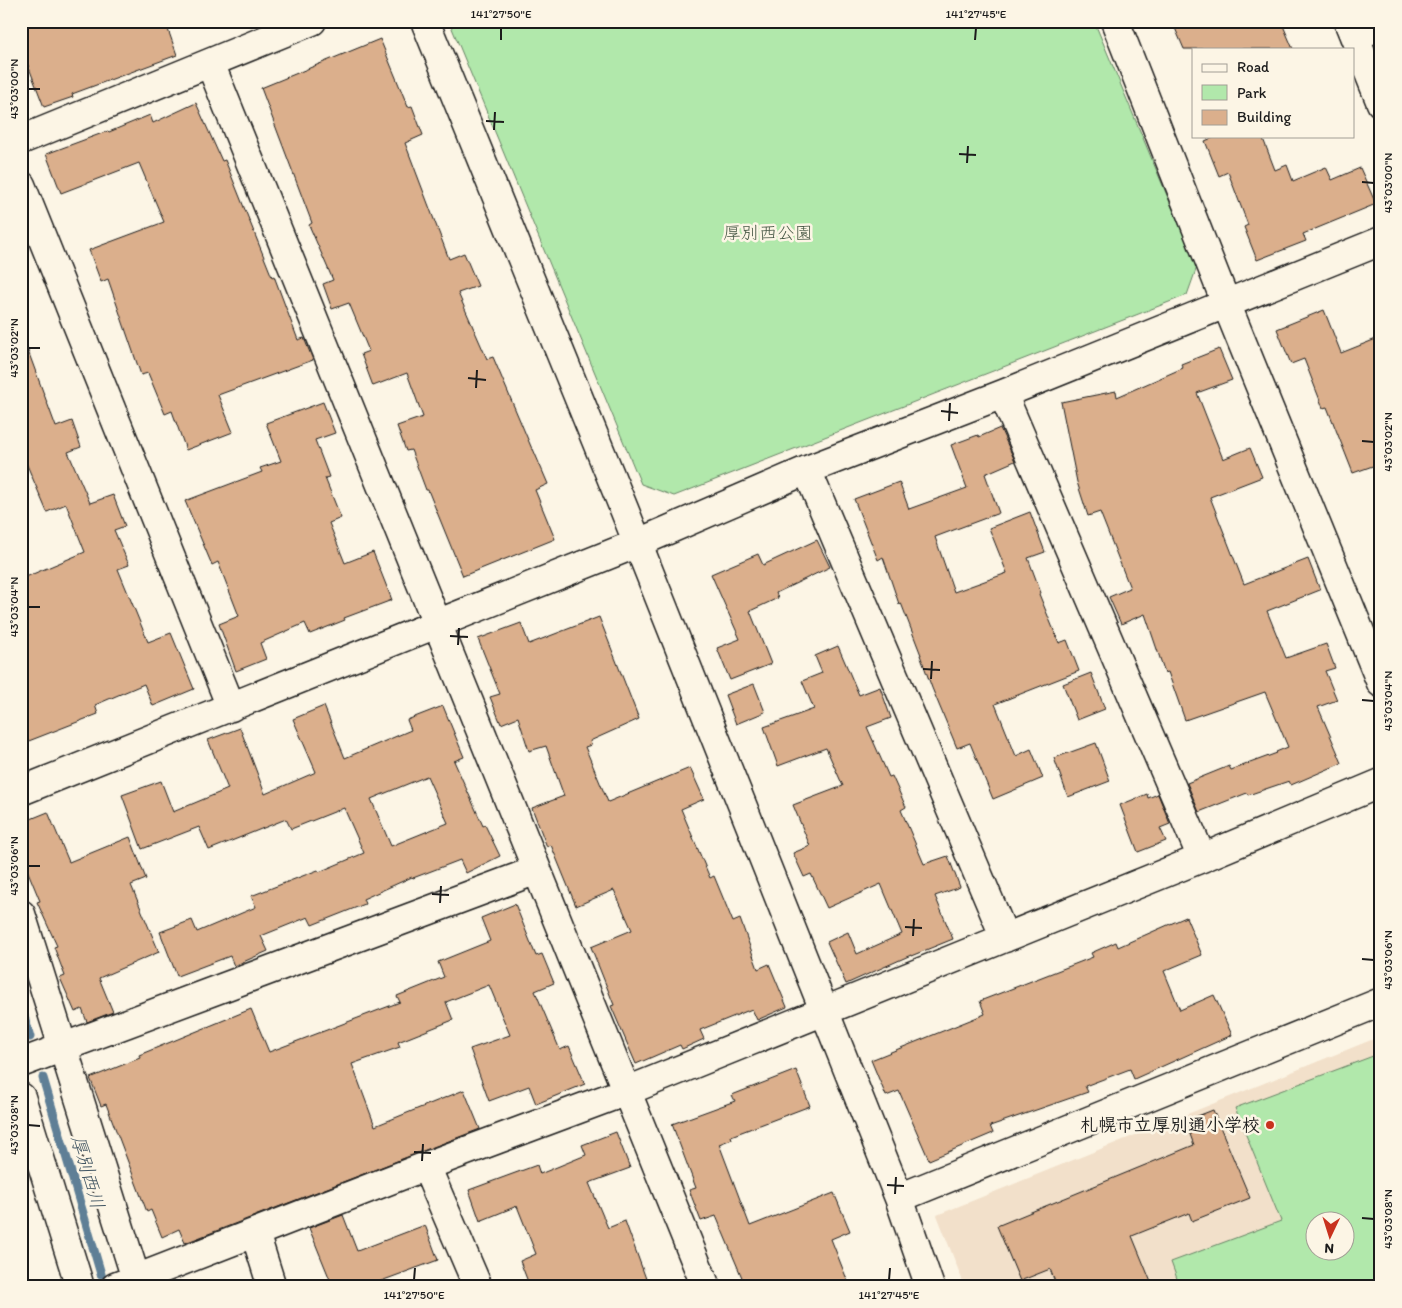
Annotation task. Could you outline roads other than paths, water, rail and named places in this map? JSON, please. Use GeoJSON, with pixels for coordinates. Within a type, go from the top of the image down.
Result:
{"type":"FeatureCollection","features":[{"type":"Feature","properties":{"kind":"street"},"geometry":{"type":"LineString","coordinates":[[21,140],[312,21]]}},
{"type":"Feature","properties":{"kind":"street"},"geometry":{"type":"LineString","coordinates":[[425,21],[638,543],[825,1011],[899,1198],[930,1287]]}},
{"type":"Feature","properties":{"kind":"street"},"geometry":{"type":"LineString","coordinates":[[1115,21],[1226,303],[1381,683]]}},
{"type":"Feature","properties":{"kind":"street"},"geometry":{"type":"LineString","coordinates":[[1381,26],[1351,29],[1381,103]]}},
{"type":"Feature","properties":{"kind":"street"},"geometry":{"type":"LineString","coordinates":[[210,63],[706,1287]]}},
{"type":"Feature","properties":{"kind":"street"},"geometry":{"type":"LineString","coordinates":[[21,185],[231,707]]}},
{"type":"Feature","properties":{"kind":"street"},"geometry":{"type":"LineString","coordinates":[[21,791],[638,543],[807,470],[1003,394],[1381,241]]}},
{"type":"Feature","properties":{"kind":"street"},"geometry":{"type":"LineString","coordinates":[[1003,394],[1202,858]]}},
{"type":"Feature","properties":{"kind":"street"},"geometry":{"type":"LineString","coordinates":[[807,470],[1005,938]]}},
{"type":"Feature","properties":{"kind":"street"},"geometry":{"type":"LineString","coordinates":[[21,914],[63,1048],[126,1283],[426,1166],[627,1091],[1202,858],[1381,783]]}},
{"type":"Feature","properties":{"kind":"street"},"geometry":{"type":"LineString","coordinates":[[21,1063],[538,870]]}},
{"type":"Feature","properties":{"kind":"street"},"geometry":{"type":"LineString","coordinates":[[899,1198],[1381,1002]]}},
{"type":"Feature","properties":{"kind":"street"},"geometry":{"type":"LineString","coordinates":[[21,1097],[80,1287]]}},
{"type":"Feature","properties":{"kind":"street"},"geometry":{"type":"LineString","coordinates":[[426,1166],[478,1287]]}},
{"type":"Feature","properties":{"kind":"street"},"geometry":{"type":"LineString","coordinates":[[255,1233],[272,1287]]}},
{"type":"Feature","properties":{"kind":"waterway","name":"厚別西川"},"geometry":{"type":"LineString","coordinates":[[21,1006],[30,1037]]}},
{"type":"Feature","properties":{"kind":"waterway","name":"厚別西川"},"geometry":{"type":"LineString","coordinates":[[43,1078],[101,1274]]}},
{"type":"Feature","properties":{"kind":"place","name":"札幌市立厚別通小学校"},"geometry":{"type":"Point","coordinates":[1270,1125]}},
{"type":"Feature","properties":{"kind":"park label","name":"厚別西公園"},"geometry":{"type":"Point","coordinates":[768,233]}}]}
